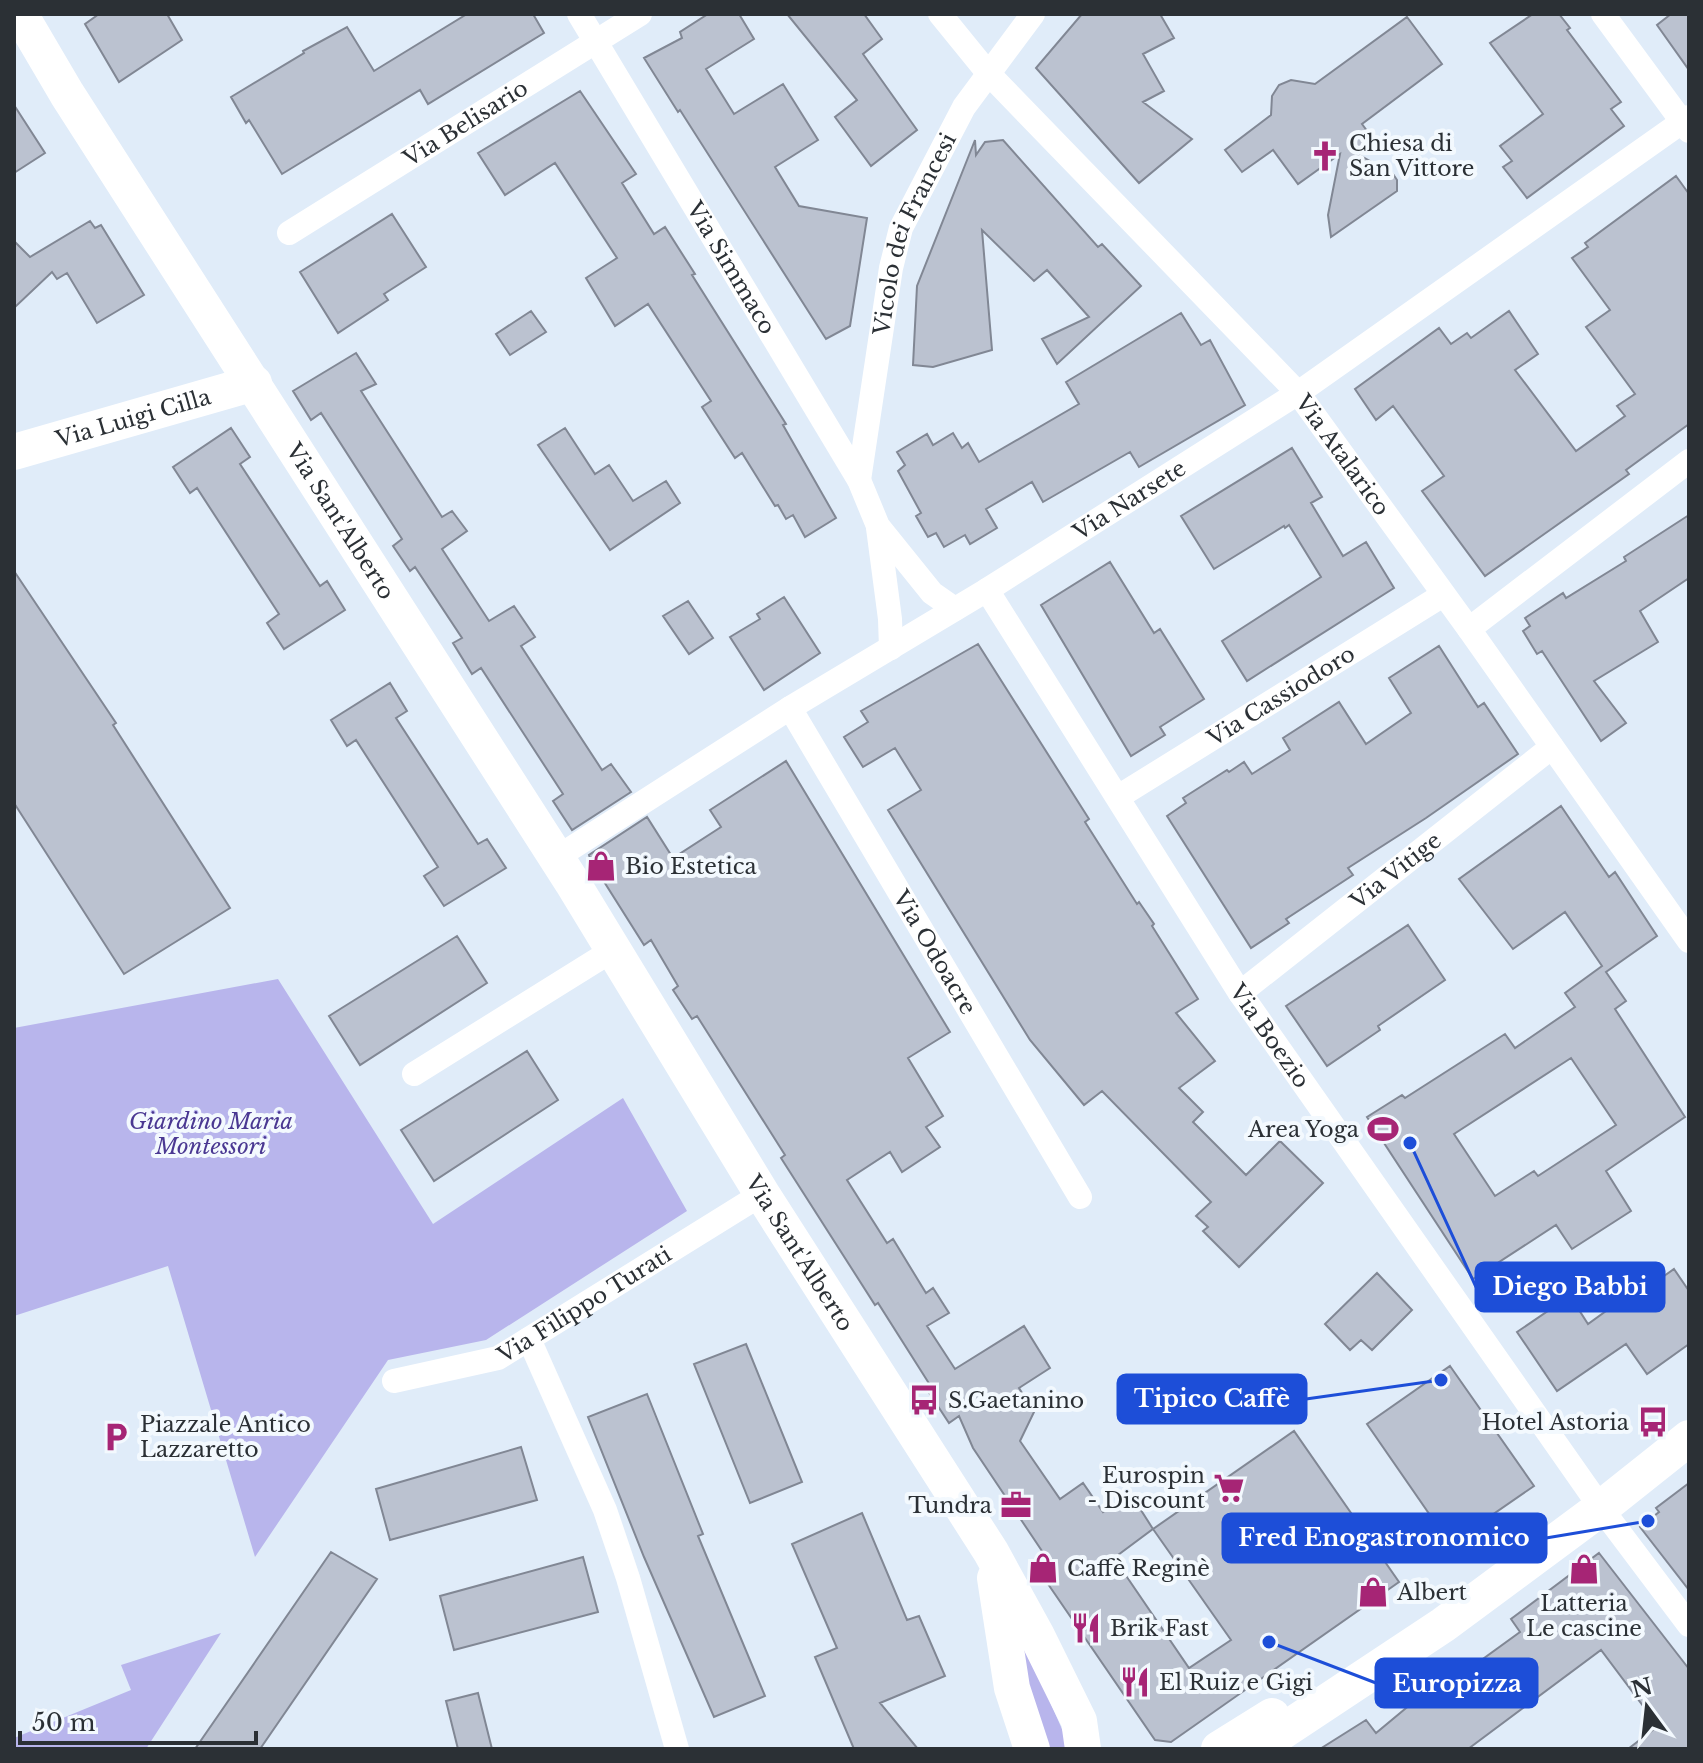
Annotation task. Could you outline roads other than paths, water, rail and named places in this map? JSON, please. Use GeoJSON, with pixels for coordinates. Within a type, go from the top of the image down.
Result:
{"type":"FeatureCollection","features":[{"type":"Feature","properties":{"kind":"street","name":"Via Sant'Alberto"},"geometry":{"type":"LineString","coordinates":[[20,14],[67,94],[556,858],[762,1194],[991,1552],[1037,1636],[1081,1735],[1102,1749]]}},
{"type":"Feature","properties":{"kind":"street","name":"Via Simmaco"},"geometry":{"type":"LineString","coordinates":[[579,14],[859,480],[878,526],[891,648]]}},
{"type":"Feature","properties":{"kind":"street","name":"Via Belisario"},"geometry":{"type":"LineString","coordinates":[[289,233],[640,14]]}},
{"type":"Feature","properties":{"kind":"street","name":"Via Atalarico"},"geometry":{"type":"LineString","coordinates":[[940,14],[988,73],[1298,393],[1689,941]]}},
{"type":"Feature","properties":{"kind":"street","name":"Vicolo dei Francesi"},"geometry":{"type":"LineString","coordinates":[[859,480],[891,268],[901,228],[964,107],[1033,14]]}},
{"type":"Feature","properties":{"kind":"street"},"geometry":{"type":"LineString","coordinates":[[1603,14],[1687,123]]}},
{"type":"Feature","properties":{"kind":"street","name":"Via Sant'Alberto"},"geometry":{"type":"LineString","coordinates":[[14,39],[67,94]]}},
{"type":"Feature","properties":{"kind":"street","name":"Via Narsete"},"geometry":{"type":"LineString","coordinates":[[556,858],[790,708],[987,590],[1298,393],[1687,123]]}},
{"type":"Feature","properties":{"kind":"street","name":"Via Luigi Cilla"},"geometry":{"type":"LineString","coordinates":[[14,452],[254,383]]}},
{"type":"Feature","properties":{"kind":"street"},"geometry":{"type":"LineString","coordinates":[[1469,629],[1689,461]]}},
{"type":"Feature","properties":{"kind":"street","name":"Via Simmaco"},"geometry":{"type":"LineString","coordinates":[[878,526],[932,593],[955,609]]}},
{"type":"Feature","properties":{"kind":"street","name":"Via Boezio"},"geometry":{"type":"LineString","coordinates":[[987,590],[1240,993],[1601,1508],[1689,1625]]}},
{"type":"Feature","properties":{"kind":"street","name":"Via Cassiodoro"},"geometry":{"type":"LineString","coordinates":[[1118,797],[1443,595]]}},
{"type":"Feature","properties":{"kind":"street","name":"Via Odoacre"},"geometry":{"type":"LineString","coordinates":[[790,708],[1080,1197]]}},
{"type":"Feature","properties":{"kind":"street","name":"Via Vitige"},"geometry":{"type":"LineString","coordinates":[[1240,993],[1552,747]]}},
{"type":"Feature","properties":{"kind":"street"},"geometry":{"type":"LineString","coordinates":[[414,1074],[613,950]]}},
{"type":"Feature","properties":{"kind":"street","name":"Via Filippo Turati"},"geometry":{"type":"LineString","coordinates":[[394,1381],[498,1358],[762,1194]]}},
{"type":"Feature","properties":{"kind":"street"},"geometry":{"type":"LineString","coordinates":[[529,1339],[605,1510],[628,1578],[677,1749]]}},
{"type":"Feature","properties":{"kind":"street"},"geometry":{"type":"LineString","coordinates":[[1256,1749],[1428,1634],[1601,1508],[1689,1438]]}},
{"type":"Feature","properties":{"kind":"street","name":"Via Sant'Alberto"},"geometry":{"type":"LineString","coordinates":[[991,1552],[1012,1688],[1032,1749]]}},
{"type":"Feature","properties":{"kind":"street"},"geometry":{"type":"LineString","coordinates":[[1219,1749],[1393,1642],[1428,1634]]}},
{"type":"Feature","properties":{"kind":"place","name":"Chiesa di San Vittore"},"geometry":{"type":"Point","coordinates":[1325,156]}},
{"type":"Feature","properties":{"kind":"place","name":"Bio Estetica"},"geometry":{"type":"Point","coordinates":[601,866]}},
{"type":"Feature","properties":{"kind":"place","name":"Area Yoga"},"geometry":{"type":"Point","coordinates":[1383,1129]}},
{"type":"Feature","properties":{"kind":"place","name":"Diego Babbi"},"geometry":{"type":"Point","coordinates":[1410,1143]}},
{"type":"Feature","properties":{"kind":"place","name":"Tipico Caffè"},"geometry":{"type":"Point","coordinates":[1441,1380]}},
{"type":"Feature","properties":{"kind":"place","name":"S.Gaetanino"},"geometry":{"type":"Point","coordinates":[924,1400]}},
{"type":"Feature","properties":{"kind":"place","name":"Hotel Astoria"},"geometry":{"type":"Point","coordinates":[1653,1422]}},
{"type":"Feature","properties":{"kind":"place","name":"Piazzale Antico Lazzaretto"},"geometry":{"type":"Point","coordinates":[116,1437]}},
{"type":"Feature","properties":{"kind":"place","name":"Eurospin - Discount"},"geometry":{"type":"Point","coordinates":[1229,1488]}},
{"type":"Feature","properties":{"kind":"place","name":"Tundra"},"geometry":{"type":"Point","coordinates":[1016,1505]}},
{"type":"Feature","properties":{"kind":"place","name":"Fred Enogastronomico"},"geometry":{"type":"Point","coordinates":[1648,1521]}},
{"type":"Feature","properties":{"kind":"place","name":"Caffè Reginè"},"geometry":{"type":"Point","coordinates":[1043,1568]}},
{"type":"Feature","properties":{"kind":"place","name":"Latteria Le cascine"},"geometry":{"type":"Point","coordinates":[1584,1569]}},
{"type":"Feature","properties":{"kind":"place","name":"Albert"},"geometry":{"type":"Point","coordinates":[1373,1592]}},
{"type":"Feature","properties":{"kind":"place","name":"Brik Fast"},"geometry":{"type":"Point","coordinates":[1086,1628]}},
{"type":"Feature","properties":{"kind":"place","name":"Europizza"},"geometry":{"type":"Point","coordinates":[1269,1642]}},
{"type":"Feature","properties":{"kind":"place","name":"El Ruiz e Gigi"},"geometry":{"type":"Point","coordinates":[1135,1682]}},
{"type":"Feature","properties":{"kind":"park label","name":"Giardino Maria Montessori"},"geometry":{"type":"Point","coordinates":[211,1134]}}]}
